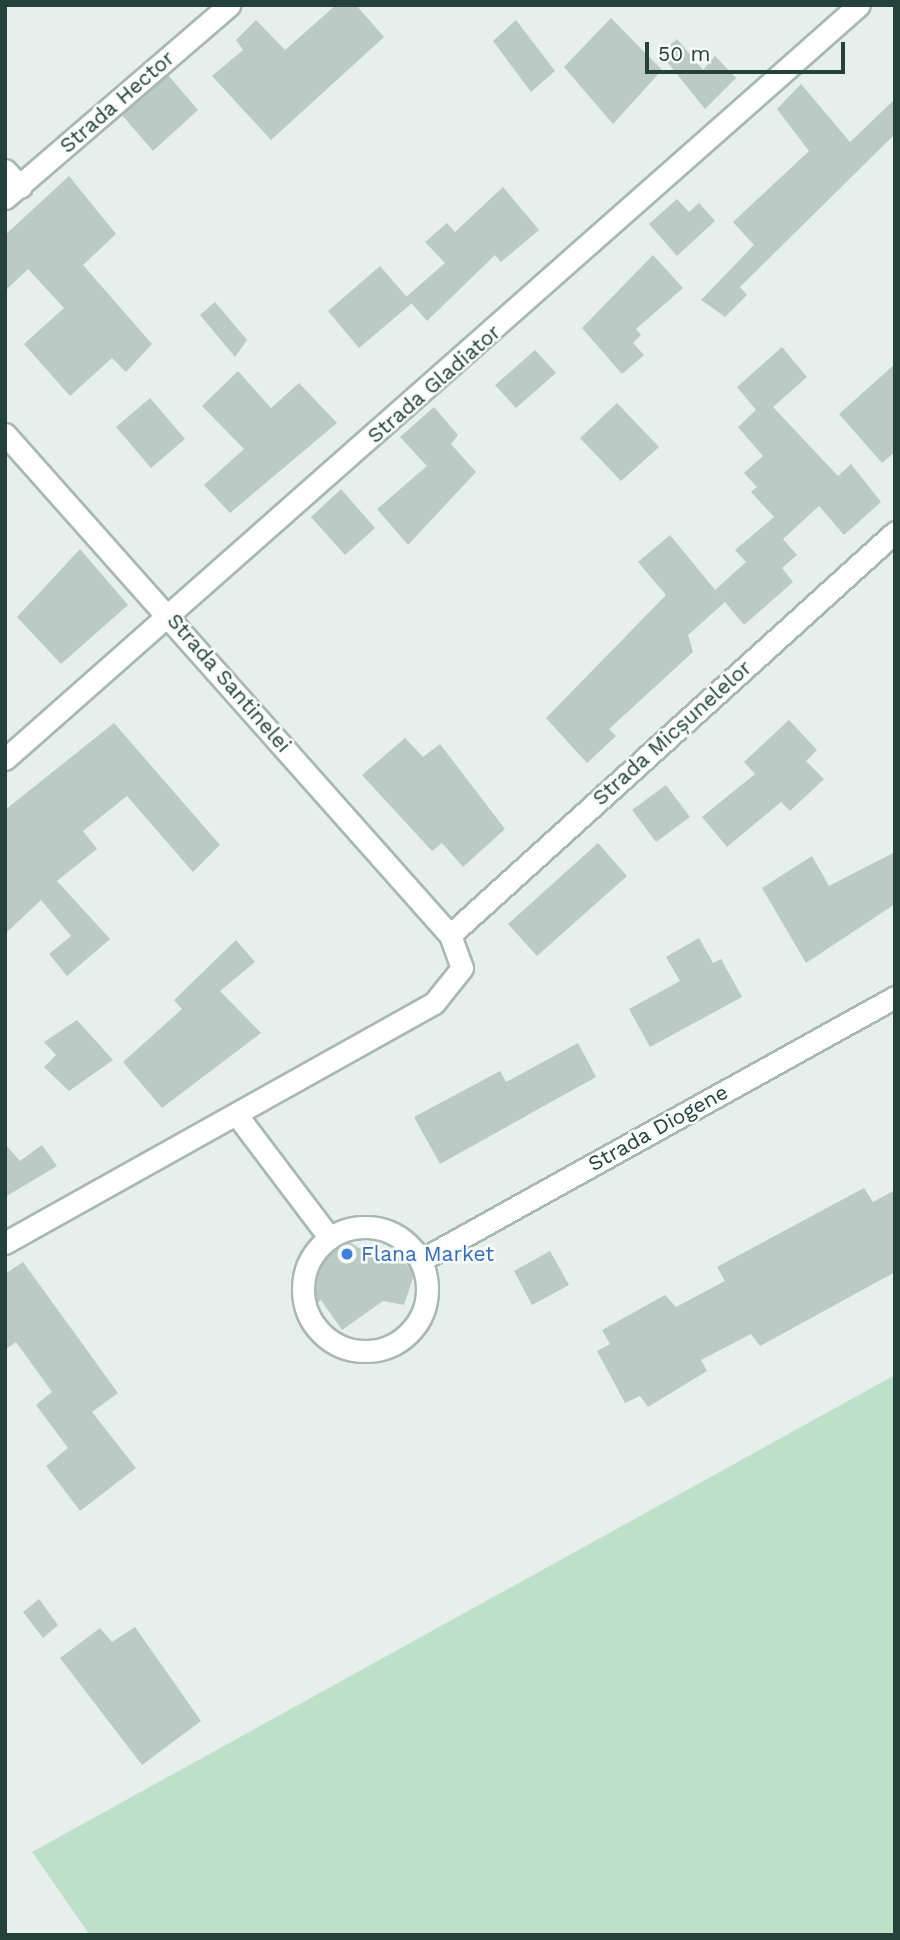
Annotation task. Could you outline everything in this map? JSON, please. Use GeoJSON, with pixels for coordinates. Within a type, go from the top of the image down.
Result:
{"type":"FeatureCollection","features":[{"type":"Feature","properties":{"kind":"street","name":"Strada Hector"},"geometry":{"type":"LineString","coordinates":[[13,193],[229,5]]}},
{"type":"Feature","properties":{"kind":"street","name":"Strada Gladiator"},"geometry":{"type":"LineString","coordinates":[[5,759],[859,5]]}},
{"type":"Feature","properties":{"kind":"street"},"geometry":{"type":"LineString","coordinates":[[5,170],[13,193]]}},
{"type":"Feature","properties":{"kind":"street","name":"Strada Santinelei"},"geometry":{"type":"LineString","coordinates":[[5,434],[169,615],[450,934]]}},
{"type":"Feature","properties":{"kind":"street","name":"Strada Micșunelelor"},"geometry":{"type":"LineString","coordinates":[[450,934],[895,531]]}},
{"type":"Feature","properties":{"kind":"street"},"geometry":{"type":"LineString","coordinates":[[5,1243],[434,1003],[462,968],[450,934]]}},
{"type":"Feature","properties":{"kind":"street","name":"Strada Diogene"},"geometry":{"type":"LineString","coordinates":[[421,1260],[895,997]]}},
{"type":"Feature","properties":{"kind":"street"},"geometry":{"type":"LineString","coordinates":[[236,1114],[329,1237]]}},
{"type":"Feature","properties":{"kind":"street"},"geometry":{"type":"LineString","coordinates":[[359,1227],[390,1231],[421,1260],[428,1294],[415,1326],[385,1348],[346,1349],[321,1333],[305,1308],[305,1269],[329,1237],[359,1227]]}},
{"type":"Feature","properties":{"kind":"green space"},"geometry":{"type":"Polygon","coordinates":[[[895,1375],[895,1935],[90,1935],[32,1852],[895,1375]]]}},
{"type":"Feature","properties":{"kind":"building"},"geometry":{"type":"Polygon","coordinates":[[[336,5],[356,5],[384,37],[271,140],[212,76],[243,50],[236,40],[256,20],[285,50],[336,5]]]}},
{"type":"Feature","properties":{"kind":"building"},"geometry":{"type":"Polygon","coordinates":[[[611,18],[662,70],[613,124],[564,67],[611,18]]]}},
{"type":"Feature","properties":{"kind":"building"},"geometry":{"type":"Polygon","coordinates":[[[516,20],[555,71],[531,92],[493,41],[516,20]]]}},
{"type":"Feature","properties":{"kind":"building"},"geometry":{"type":"Polygon","coordinates":[[[677,39],[703,70],[715,56],[736,78],[705,109],[660,53],[677,39]]]}},
{"type":"Feature","properties":{"kind":"building"},"geometry":{"type":"Polygon","coordinates":[[[168,75],[198,110],[153,151],[122,115],[168,75]]]}},
{"type":"Feature","properties":{"kind":"building"},"geometry":{"type":"Polygon","coordinates":[[[801,84],[850,142],[895,99],[895,134],[740,287],[747,295],[725,317],[701,300],[754,245],[733,222],[809,151],[777,109],[801,84]]]}},
{"type":"Feature","properties":{"kind":"building"},"geometry":{"type":"Polygon","coordinates":[[[69,176],[116,234],[83,265],[152,344],[126,372],[112,358],[70,396],[24,344],[64,308],[28,269],[5,291],[5,235],[69,176]]]}},
{"type":"Feature","properties":{"kind":"building"},"geometry":{"type":"Polygon","coordinates":[[[503,187],[539,230],[501,262],[495,255],[427,321],[406,297],[445,263],[425,242],[447,223],[455,232],[503,187]]]}},
{"type":"Feature","properties":{"kind":"building"},"geometry":{"type":"Polygon","coordinates":[[[677,199],[689,212],[699,203],[715,221],[677,256],[649,224],[677,199]]]}},
{"type":"Feature","properties":{"kind":"building"},"geometry":{"type":"Polygon","coordinates":[[[653,255],[683,288],[636,329],[641,335],[633,343],[644,355],[622,374],[582,328],[653,255]]]}},
{"type":"Feature","properties":{"kind":"building"},"geometry":{"type":"Polygon","coordinates":[[[380,266],[412,303],[359,348],[328,311],[380,266]]]}},
{"type":"Feature","properties":{"kind":"building"},"geometry":{"type":"Polygon","coordinates":[[[215,302],[247,340],[235,357],[200,315],[215,302]]]}},
{"type":"Feature","properties":{"kind":"building"},"geometry":{"type":"Polygon","coordinates":[[[782,347],[807,377],[773,407],[838,476],[851,464],[881,502],[844,535],[819,506],[783,539],[797,555],[782,568],[793,582],[744,625],[715,590],[746,562],[735,550],[774,517],[751,492],[757,487],[744,473],[763,456],[738,427],[756,410],[737,387],[782,347]]]}},
{"type":"Feature","properties":{"kind":"building"},"geometry":{"type":"Polygon","coordinates":[[[535,350],[556,373],[516,408],[495,385],[535,350]]]}},
{"type":"Feature","properties":{"kind":"building"},"geometry":{"type":"Polygon","coordinates":[[[895,364],[895,452],[882,463],[839,414],[895,364]]]}},
{"type":"Feature","properties":{"kind":"building"},"geometry":{"type":"Polygon","coordinates":[[[238,371],[271,408],[299,383],[337,423],[230,513],[204,485],[244,449],[202,406],[238,371]]]}},
{"type":"Feature","properties":{"kind":"building"},"geometry":{"type":"Polygon","coordinates":[[[150,398],[185,439],[151,468],[116,427],[150,398]]]}},
{"type":"Feature","properties":{"kind":"building"},"geometry":{"type":"Polygon","coordinates":[[[617,403],[659,447],[621,481],[580,438],[617,403]]]}},
{"type":"Feature","properties":{"kind":"building"},"geometry":{"type":"Polygon","coordinates":[[[434,407],[458,435],[451,444],[476,472],[408,545],[377,509],[427,466],[400,437],[434,407]]]}},
{"type":"Feature","properties":{"kind":"building"},"geometry":{"type":"Polygon","coordinates":[[[341,489],[375,528],[345,555],[311,517],[341,489]]]}},
{"type":"Feature","properties":{"kind":"building"},"geometry":{"type":"Polygon","coordinates":[[[670,535],[725,602],[688,635],[693,652],[609,729],[616,736],[587,763],[546,718],[666,595],[638,562],[670,535]]]}},
{"type":"Feature","properties":{"kind":"building"},"geometry":{"type":"Polygon","coordinates":[[[80,549],[128,605],[61,664],[17,617],[80,549]]]}},
{"type":"Feature","properties":{"kind":"building"},"geometry":{"type":"Polygon","coordinates":[[[789,720],[817,750],[806,761],[824,779],[790,811],[781,802],[727,847],[702,817],[755,774],[744,762],[789,720]]]}},
{"type":"Feature","properties":{"kind":"building"},"geometry":{"type":"Polygon","coordinates":[[[114,723],[220,845],[193,872],[127,796],[83,831],[97,849],[57,881],[110,939],[67,976],[49,954],[71,936],[41,900],[5,934],[5,810],[114,723]]]}},
{"type":"Feature","properties":{"kind":"building"},"geometry":{"type":"Polygon","coordinates":[[[405,738],[423,757],[440,744],[505,829],[463,867],[442,843],[432,851],[362,775],[405,738]]]}},
{"type":"Feature","properties":{"kind":"building"},"geometry":{"type":"Polygon","coordinates":[[[666,785],[690,817],[656,842],[632,810],[666,785]]]}},
{"type":"Feature","properties":{"kind":"building"},"geometry":{"type":"Polygon","coordinates":[[[598,843],[627,876],[537,956],[508,924],[598,843]]]}},
{"type":"Feature","properties":{"kind":"building"},"geometry":{"type":"Polygon","coordinates":[[[895,852],[895,904],[806,963],[762,888],[812,856],[829,886],[895,852]]]}},
{"type":"Feature","properties":{"kind":"building"},"geometry":{"type":"Polygon","coordinates":[[[699,938],[713,963],[721,959],[742,997],[650,1047],[629,1009],[680,981],[666,957],[699,938]]]}},
{"type":"Feature","properties":{"kind":"building"},"geometry":{"type":"Polygon","coordinates":[[[236,940],[255,962],[220,991],[261,1033],[162,1108],[123,1062],[182,1009],[174,1000],[236,940]]]}},
{"type":"Feature","properties":{"kind":"building"},"geometry":{"type":"Polygon","coordinates":[[[77,1020],[113,1060],[69,1091],[44,1067],[56,1055],[44,1042],[77,1020]]]}},
{"type":"Feature","properties":{"kind":"building"},"geometry":{"type":"Polygon","coordinates":[[[578,1043],[596,1077],[440,1164],[414,1117],[500,1071],[506,1082],[578,1043]]]}},
{"type":"Feature","properties":{"kind":"building"},"geometry":{"type":"Polygon","coordinates":[[[5,1144],[20,1161],[42,1145],[57,1166],[5,1197],[5,1144]]]}},
{"type":"Feature","properties":{"kind":"building"},"geometry":{"type":"Polygon","coordinates":[[[864,1188],[873,1202],[895,1190],[895,1272],[760,1346],[751,1334],[701,1360],[707,1371],[648,1407],[640,1396],[625,1403],[597,1351],[610,1344],[602,1330],[665,1295],[676,1307],[725,1281],[717,1267],[864,1188]]]}},
{"type":"Feature","properties":{"kind":"building"},"geometry":{"type":"Polygon","coordinates":[[[342,1237],[359,1248],[386,1254],[389,1249],[415,1272],[404,1305],[383,1301],[342,1330],[321,1300],[314,1306],[309,1284],[342,1237]]]}},
{"type":"Feature","properties":{"kind":"building"},"geometry":{"type":"Polygon","coordinates":[[[550,1251],[569,1285],[532,1305],[514,1271],[550,1251]]]}},
{"type":"Feature","properties":{"kind":"building"},"geometry":{"type":"Polygon","coordinates":[[[23,1262],[118,1393],[92,1412],[136,1468],[80,1511],[46,1466],[68,1448],[36,1405],[52,1392],[16,1342],[5,1350],[5,1274],[23,1262]]]}},
{"type":"Feature","properties":{"kind":"building"},"geometry":{"type":"Polygon","coordinates":[[[39,1599],[58,1625],[43,1638],[23,1612],[39,1599]]]}},
{"type":"Feature","properties":{"kind":"building"},"geometry":{"type":"Polygon","coordinates":[[[135,1627],[201,1721],[142,1765],[60,1658],[100,1628],[112,1642],[135,1627]]]}},
{"type":"Feature","properties":{"kind":"place","name":"Flana Market"},"geometry":{"type":"Point","coordinates":[347,1254]}}]}
